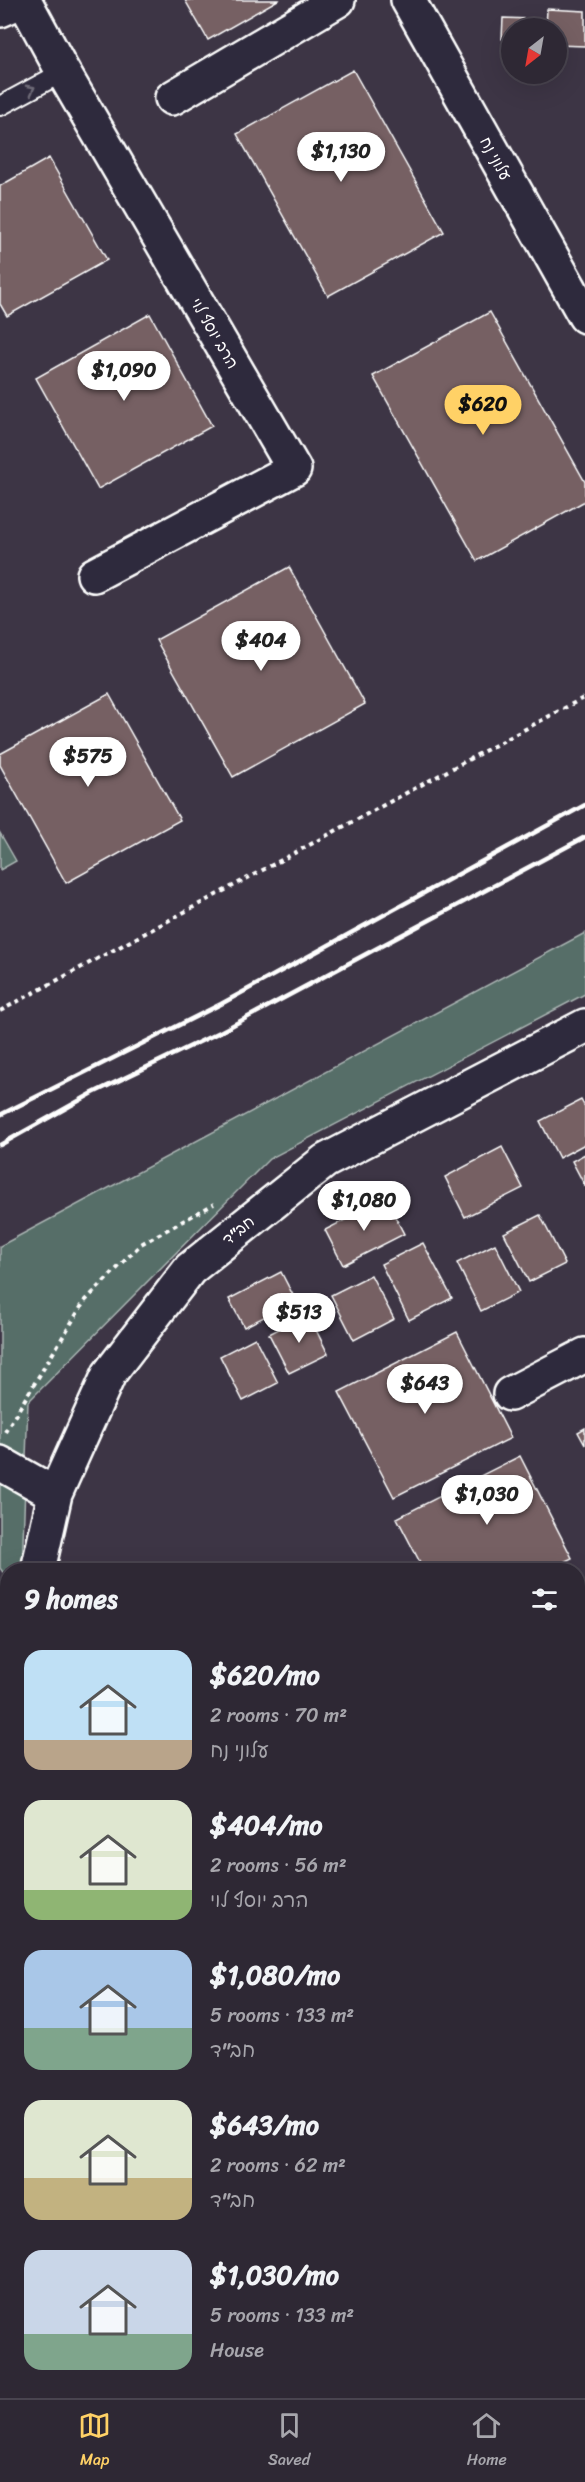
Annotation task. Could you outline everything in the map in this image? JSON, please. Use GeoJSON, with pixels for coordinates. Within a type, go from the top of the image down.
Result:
{"type":"FeatureCollection","features":[{"type":"Feature","properties":{"kind":"street"},"geometry":{"type":"LineString","coordinates":[[0,10],[23,0]]}},
{"type":"Feature","properties":{"kind":"street","name":"הרב יוסף לוי"},"geometry":{"type":"LineString","coordinates":[[23,0],[294,469],[94,575]]}},
{"type":"Feature","properties":{"kind":"street"},"geometry":{"type":"LineString","coordinates":[[172,98],[338,0]]}},
{"type":"Feature","properties":{"kind":"street","name":"עלוני נח"},"geometry":{"type":"LineString","coordinates":[[408,0],[585,316]]}},
{"type":"Feature","properties":{"kind":"street","name":"חב\"ד"},"geometry":{"type":"LineString","coordinates":[[40,1563],[55,1494],[109,1374],[190,1269],[325,1161],[585,1026]]}},
{"type":"Feature","properties":{"kind":"street"},"geometry":{"type":"LineString","coordinates":[[510,1394],[585,1355]]}},
{"type":"Feature","properties":{"kind":"street"},"geometry":{"type":"LineString","coordinates":[[0,1463],[55,1494]]}},
{"type":"Feature","properties":{"kind":"lane"},"geometry":{"type":"LineString","coordinates":[[0,106],[63,72]]}},
{"type":"Feature","properties":{"kind":"path"},"geometry":{"type":"LineString","coordinates":[[0,1011],[585,696]]}},
{"type":"Feature","properties":{"kind":"green space"},"geometry":{"type":"Polygon","coordinates":[[[0,833],[16,861],[0,870],[0,833]]]}},
{"type":"Feature","properties":{"kind":"green space"},"geometry":{"type":"Polygon","coordinates":[[[585,933],[585,994],[269,1159],[28,1402],[22,1563],[0,1563],[0,1246],[585,933]]]}},
{"type":"Feature","properties":{"kind":"building"},"geometry":{"type":"Polygon","coordinates":[[[185,0],[278,0],[208,40],[185,0]]]}},
{"type":"Feature","properties":{"kind":"building"},"geometry":{"type":"Polygon","coordinates":[[[547,9],[585,11],[585,46],[567,45],[567,18],[547,18],[547,9]]]}},
{"type":"Feature","properties":{"kind":"building"},"geometry":{"type":"Polygon","coordinates":[[[353,70],[444,232],[328,296],[237,134],[353,70]]]}},
{"type":"Feature","properties":{"kind":"building"},"geometry":{"type":"Polygon","coordinates":[[[49,158],[107,260],[7,316],[0,304],[0,186],[49,158]]]}},
{"type":"Feature","properties":{"kind":"building"},"geometry":{"type":"Polygon","coordinates":[[[490,312],[585,482],[585,501],[477,561],[373,376],[490,312]]]}},
{"type":"Feature","properties":{"kind":"building"},"geometry":{"type":"Polygon","coordinates":[[[150,314],[212,426],[98,489],[36,378],[150,314]]]}},
{"type":"Feature","properties":{"kind":"building"},"geometry":{"type":"Polygon","coordinates":[[[289,567],[365,704],[233,777],[156,640],[289,567]]]}},
{"type":"Feature","properties":{"kind":"building"},"geometry":{"type":"Polygon","coordinates":[[[109,694],[180,820],[66,883],[0,765],[0,754],[109,694]]]}},
{"type":"Feature","properties":{"kind":"building"},"geometry":{"type":"Polygon","coordinates":[[[581,1100],[585,1107],[585,1144],[559,1158],[540,1121],[581,1100]]]}},
{"type":"Feature","properties":{"kind":"building"},"geometry":{"type":"Polygon","coordinates":[[[502,1147],[523,1188],[465,1217],[445,1177],[502,1147]]]}},
{"type":"Feature","properties":{"kind":"building"},"geometry":{"type":"Polygon","coordinates":[[[585,1154],[585,1186],[572,1161],[585,1154]]]}},
{"type":"Feature","properties":{"kind":"building"},"geometry":{"type":"Polygon","coordinates":[[[386,1199],[404,1234],[343,1265],[325,1230],[386,1199]]]}},
{"type":"Feature","properties":{"kind":"building"},"geometry":{"type":"Polygon","coordinates":[[[540,1215],[565,1264],[529,1282],[504,1233],[540,1215]]]}},
{"type":"Feature","properties":{"kind":"building"},"geometry":{"type":"Polygon","coordinates":[[[423,1243],[452,1298],[409,1320],[381,1264],[423,1243]]]}},
{"type":"Feature","properties":{"kind":"building"},"geometry":{"type":"Polygon","coordinates":[[[495,1244],[519,1292],[481,1311],[457,1263],[495,1244]]]}},
{"type":"Feature","properties":{"kind":"building"},"geometry":{"type":"Polygon","coordinates":[[[281,1272],[296,1301],[244,1327],[229,1299],[281,1272]]]}},
{"type":"Feature","properties":{"kind":"building"},"geometry":{"type":"Polygon","coordinates":[[[371,1275],[394,1319],[354,1340],[331,1295],[371,1275]]]}},
{"type":"Feature","properties":{"kind":"building"},"geometry":{"type":"Polygon","coordinates":[[[308,1314],[328,1354],[289,1373],[269,1334],[308,1314]]]}},
{"type":"Feature","properties":{"kind":"building"},"geometry":{"type":"Polygon","coordinates":[[[457,1332],[511,1438],[394,1497],[339,1392],[457,1332]]]}},
{"type":"Feature","properties":{"kind":"building"},"geometry":{"type":"Polygon","coordinates":[[[255,1338],[278,1383],[243,1401],[220,1356],[255,1338]]]}},
{"type":"Feature","properties":{"kind":"building"},"geometry":{"type":"Polygon","coordinates":[[[585,1428],[585,1445],[578,1432],[585,1428]]]}},
{"type":"Feature","properties":{"kind":"building"},"geometry":{"type":"Polygon","coordinates":[[[520,1456],[572,1558],[562,1563],[420,1563],[397,1518],[520,1456]]]}},
{"type":"Feature","properties":{"kind":"railway"},"geometry":{"type":"LineString","coordinates":[[0,1115],[221,1004],[585,805]]}},
{"type":"Feature","properties":{"kind":"railway"},"geometry":{"type":"LineString","coordinates":[[0,1145],[93,1093],[220,1032],[585,837]]}}]}
